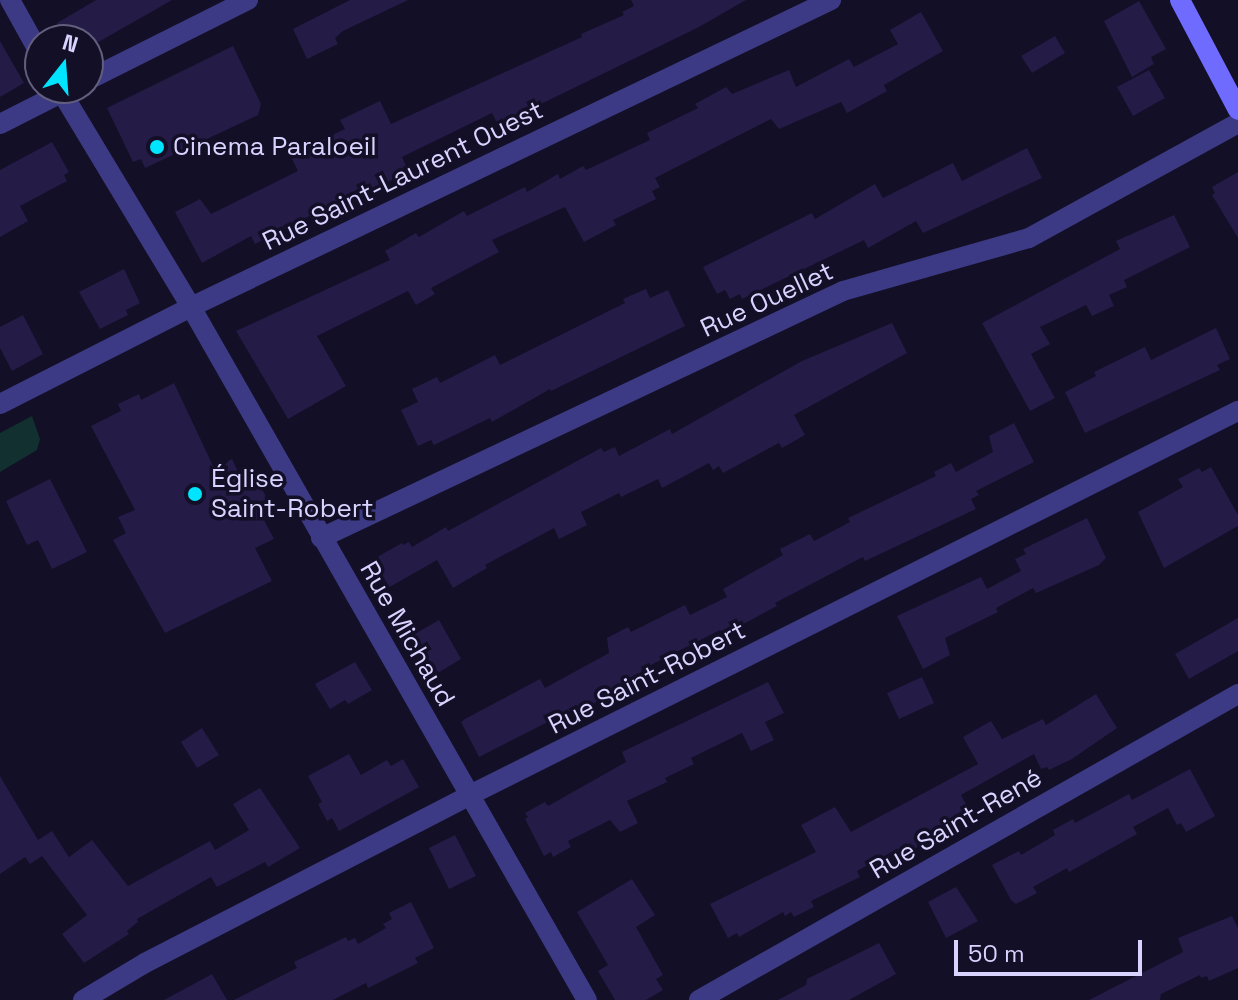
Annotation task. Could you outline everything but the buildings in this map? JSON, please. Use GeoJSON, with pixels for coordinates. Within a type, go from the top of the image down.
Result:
{"type":"FeatureCollection","features":[{"type":"Feature","properties":{"kind":"street"},"geometry":{"type":"LineString","coordinates":[[10,0],[24,25]]}},
{"type":"Feature","properties":{"kind":"street"},"geometry":{"type":"LineString","coordinates":[[104,72],[248,0]]}},
{"type":"Feature","properties":{"kind":"street","name":"Rue Saint-Laurent Ouest"},"geometry":{"type":"LineString","coordinates":[[0,404],[191,307],[831,0]]}},
{"type":"Feature","properties":{"kind":"street"},"geometry":{"type":"LineString","coordinates":[[1180,0],[1237,110]]}},
{"type":"Feature","properties":{"kind":"street"},"geometry":{"type":"LineString","coordinates":[[0,124],[37,104]]}},
{"type":"Feature","properties":{"kind":"street","name":"Rue Michaud"},"geometry":{"type":"LineString","coordinates":[[73,104],[587,1000]]}},
{"type":"Feature","properties":{"kind":"street","name":"Rue Ouellet"},"geometry":{"type":"LineString","coordinates":[[321,538],[843,291],[1029,238],[1237,110]]}},
{"type":"Feature","properties":{"kind":"street","name":"Rue Saint-Robert"},"geometry":{"type":"LineString","coordinates":[[83,1000],[145,963],[470,795],[1238,411]]}},
{"type":"Feature","properties":{"kind":"street","name":"Rue Saint-René"},"geometry":{"type":"LineString","coordinates":[[699,1000],[1238,694]]}},
{"type":"Feature","properties":{"kind":"green space"},"geometry":{"type":"Polygon","coordinates":[[[32,416],[40,439],[37,450],[0,472],[0,433],[32,416]]]}},
{"type":"Feature","properties":{"kind":"place","name":"Cinema Paraloeil"},"geometry":{"type":"Point","coordinates":[157,147]}},
{"type":"Feature","properties":{"kind":"place","name":"Église Saint-Robert"},"geometry":{"type":"Point","coordinates":[195,494]}}]}
